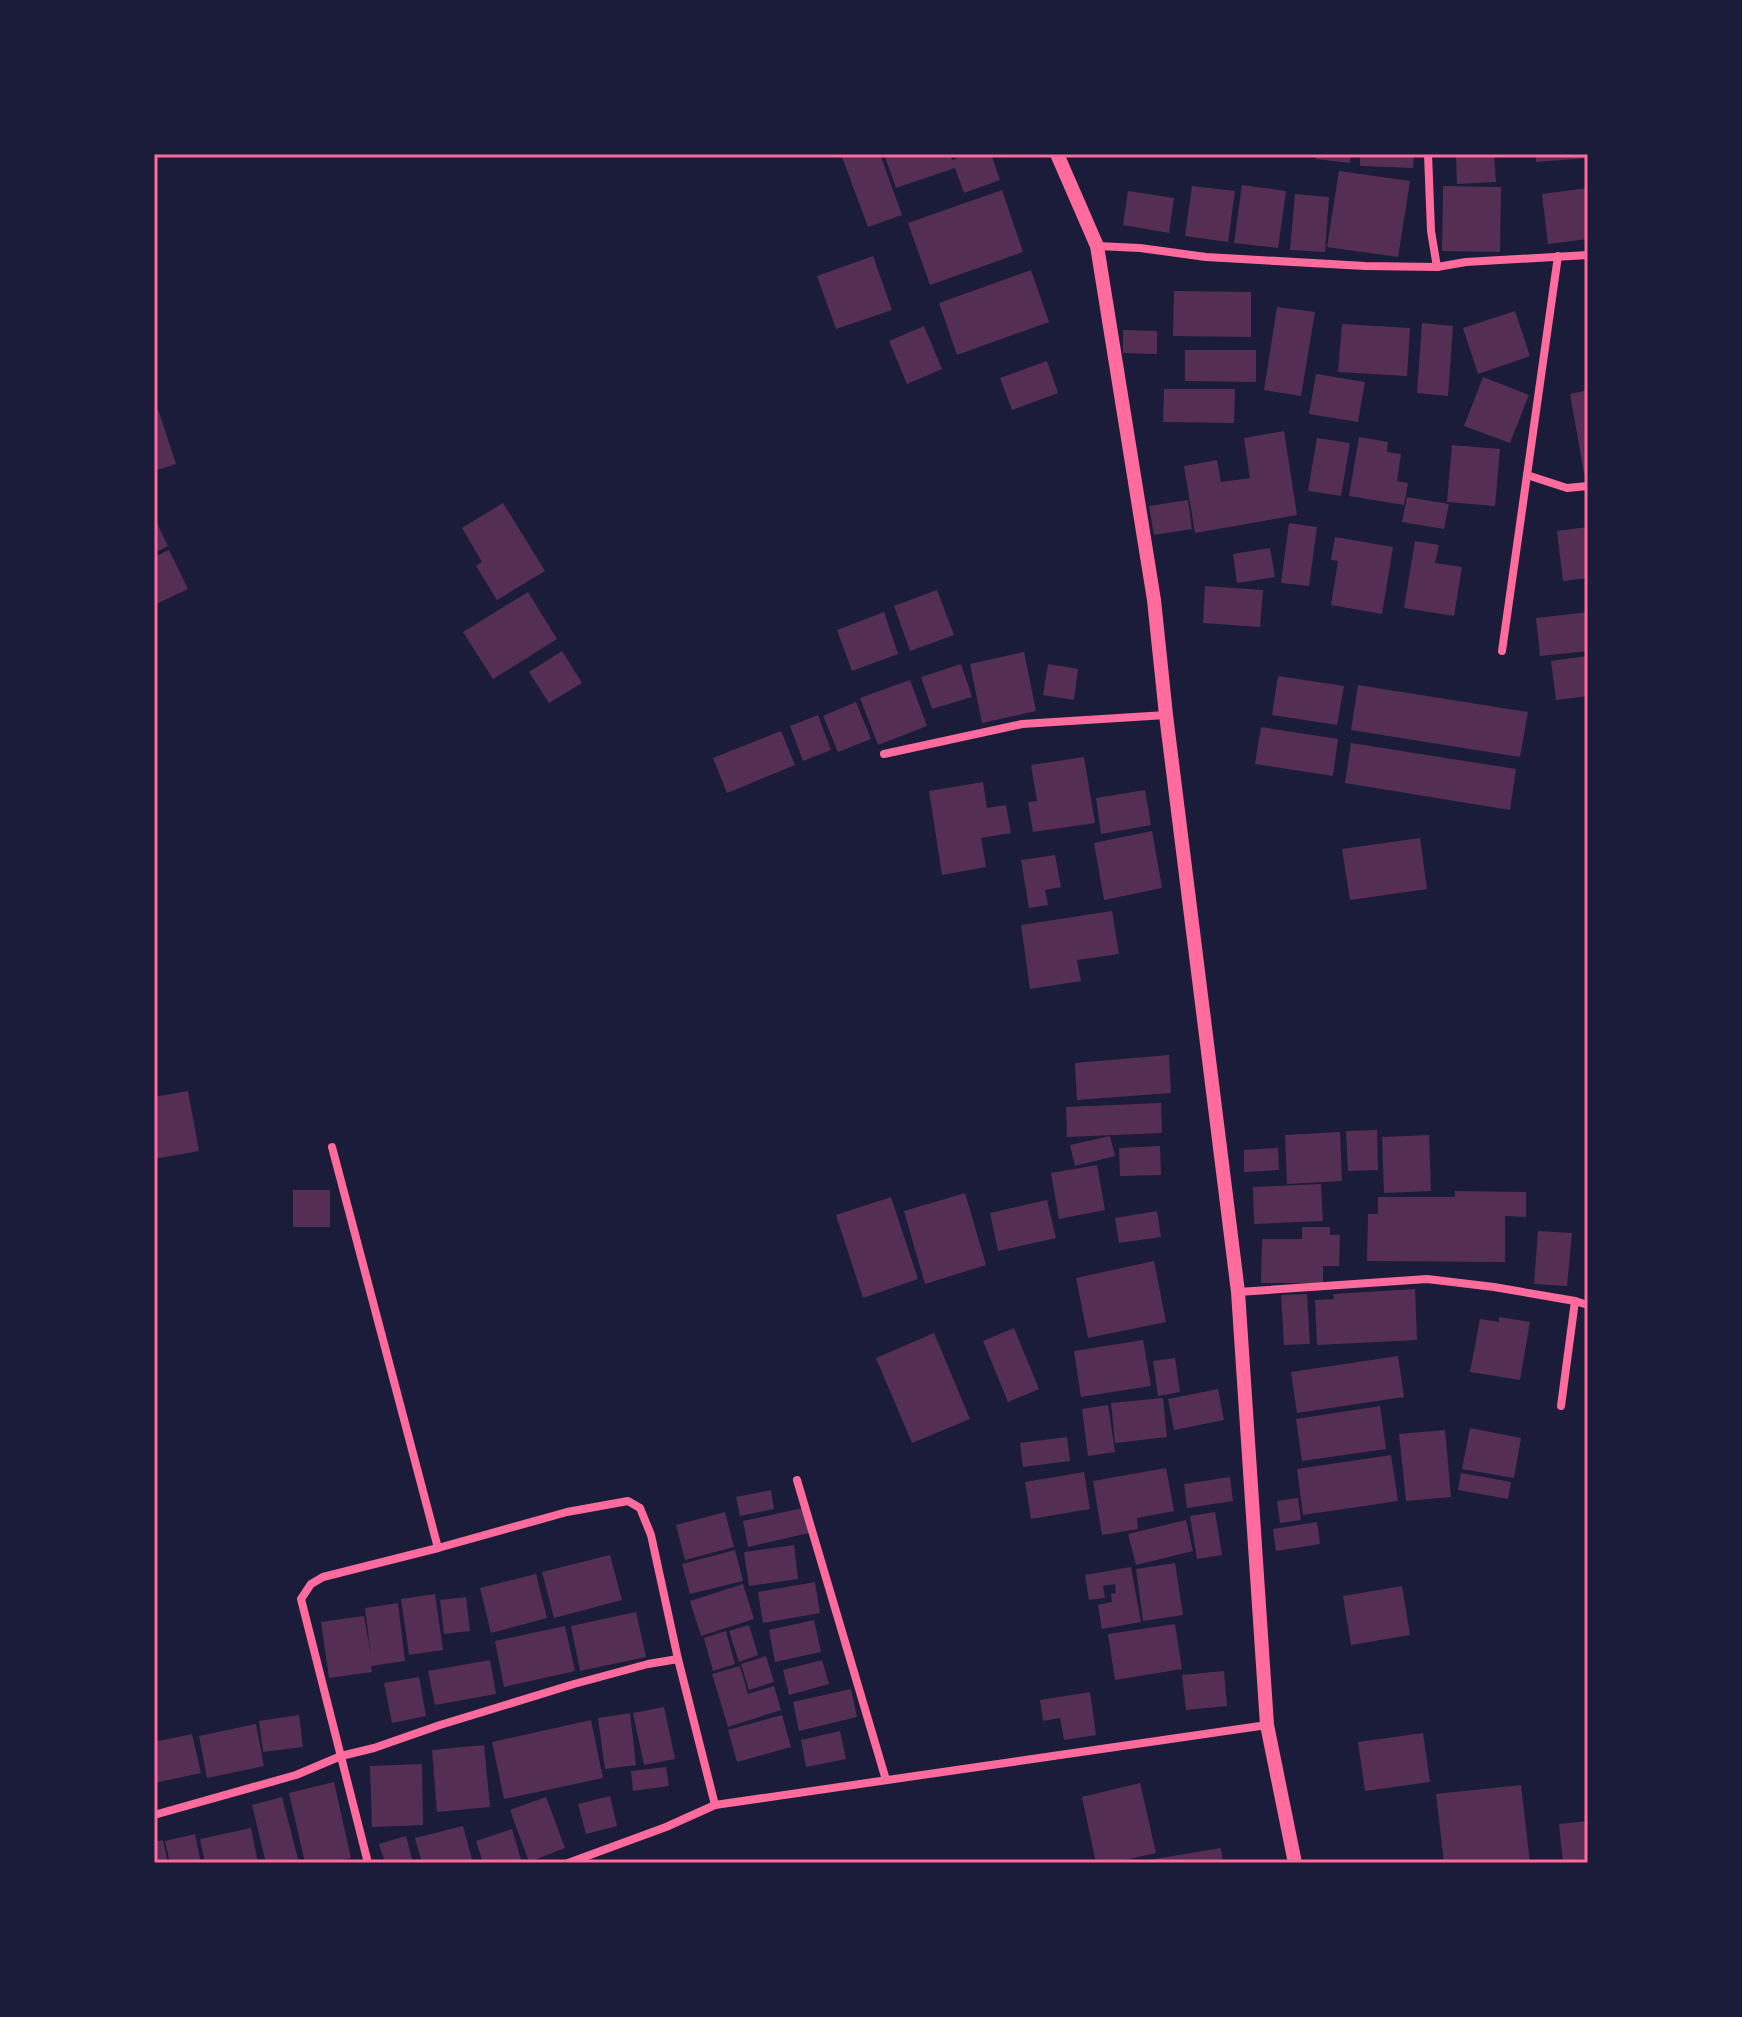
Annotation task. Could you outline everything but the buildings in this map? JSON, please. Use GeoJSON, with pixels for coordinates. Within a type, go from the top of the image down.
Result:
{"type":"FeatureCollection","features":[{"type":"Feature","properties":{"kind":"street"},"geometry":{"type":"LineString","coordinates":[[1057,154],[1097,246],[1154,600],[1238,1292],[1267,1725],[1295,1863]]}},
{"type":"Feature","properties":{"kind":"street"},"geometry":{"type":"LineString","coordinates":[[1428,154],[1431,231],[1437,267]]}},
{"type":"Feature","properties":{"kind":"street"},"geometry":{"type":"LineString","coordinates":[[1097,246],[1206,257],[1365,266],[1437,267],[1466,262],[1588,255]]}},
{"type":"Feature","properties":{"kind":"street"},"geometry":{"type":"LineString","coordinates":[[1502,651],[1558,256]]}},
{"type":"Feature","properties":{"kind":"street"},"geometry":{"type":"LineString","coordinates":[[1527,475],[1567,488],[1588,486]]}},
{"type":"Feature","properties":{"kind":"street"},"geometry":{"type":"LineString","coordinates":[[884,754],[1022,724],[1166,715]]}},
{"type":"Feature","properties":{"kind":"street"},"geometry":{"type":"LineString","coordinates":[[332,1147],[438,1548]]}},
{"type":"Feature","properties":{"kind":"street"},"geometry":{"type":"LineString","coordinates":[[1238,1292],[1427,1279],[1494,1287],[1588,1305]]}},
{"type":"Feature","properties":{"kind":"street"},"geometry":{"type":"LineString","coordinates":[[1561,1406],[1575,1301]]}},
{"type":"Feature","properties":{"kind":"street"},"geometry":{"type":"LineString","coordinates":[[797,1480],[886,1780]]}},
{"type":"Feature","properties":{"kind":"street"},"geometry":{"type":"LineString","coordinates":[[368,1863],[301,1599],[311,1584],[323,1577],[567,1512],[628,1501],[640,1508],[651,1535],[715,1805]]}},
{"type":"Feature","properties":{"kind":"street"},"geometry":{"type":"LineString","coordinates":[[154,1815],[296,1775],[341,1756],[574,1684],[678,1659]]}},
{"type":"Feature","properties":{"kind":"street"},"geometry":{"type":"LineString","coordinates":[[568,1863],[666,1827],[715,1805],[1267,1725]]}}]}
